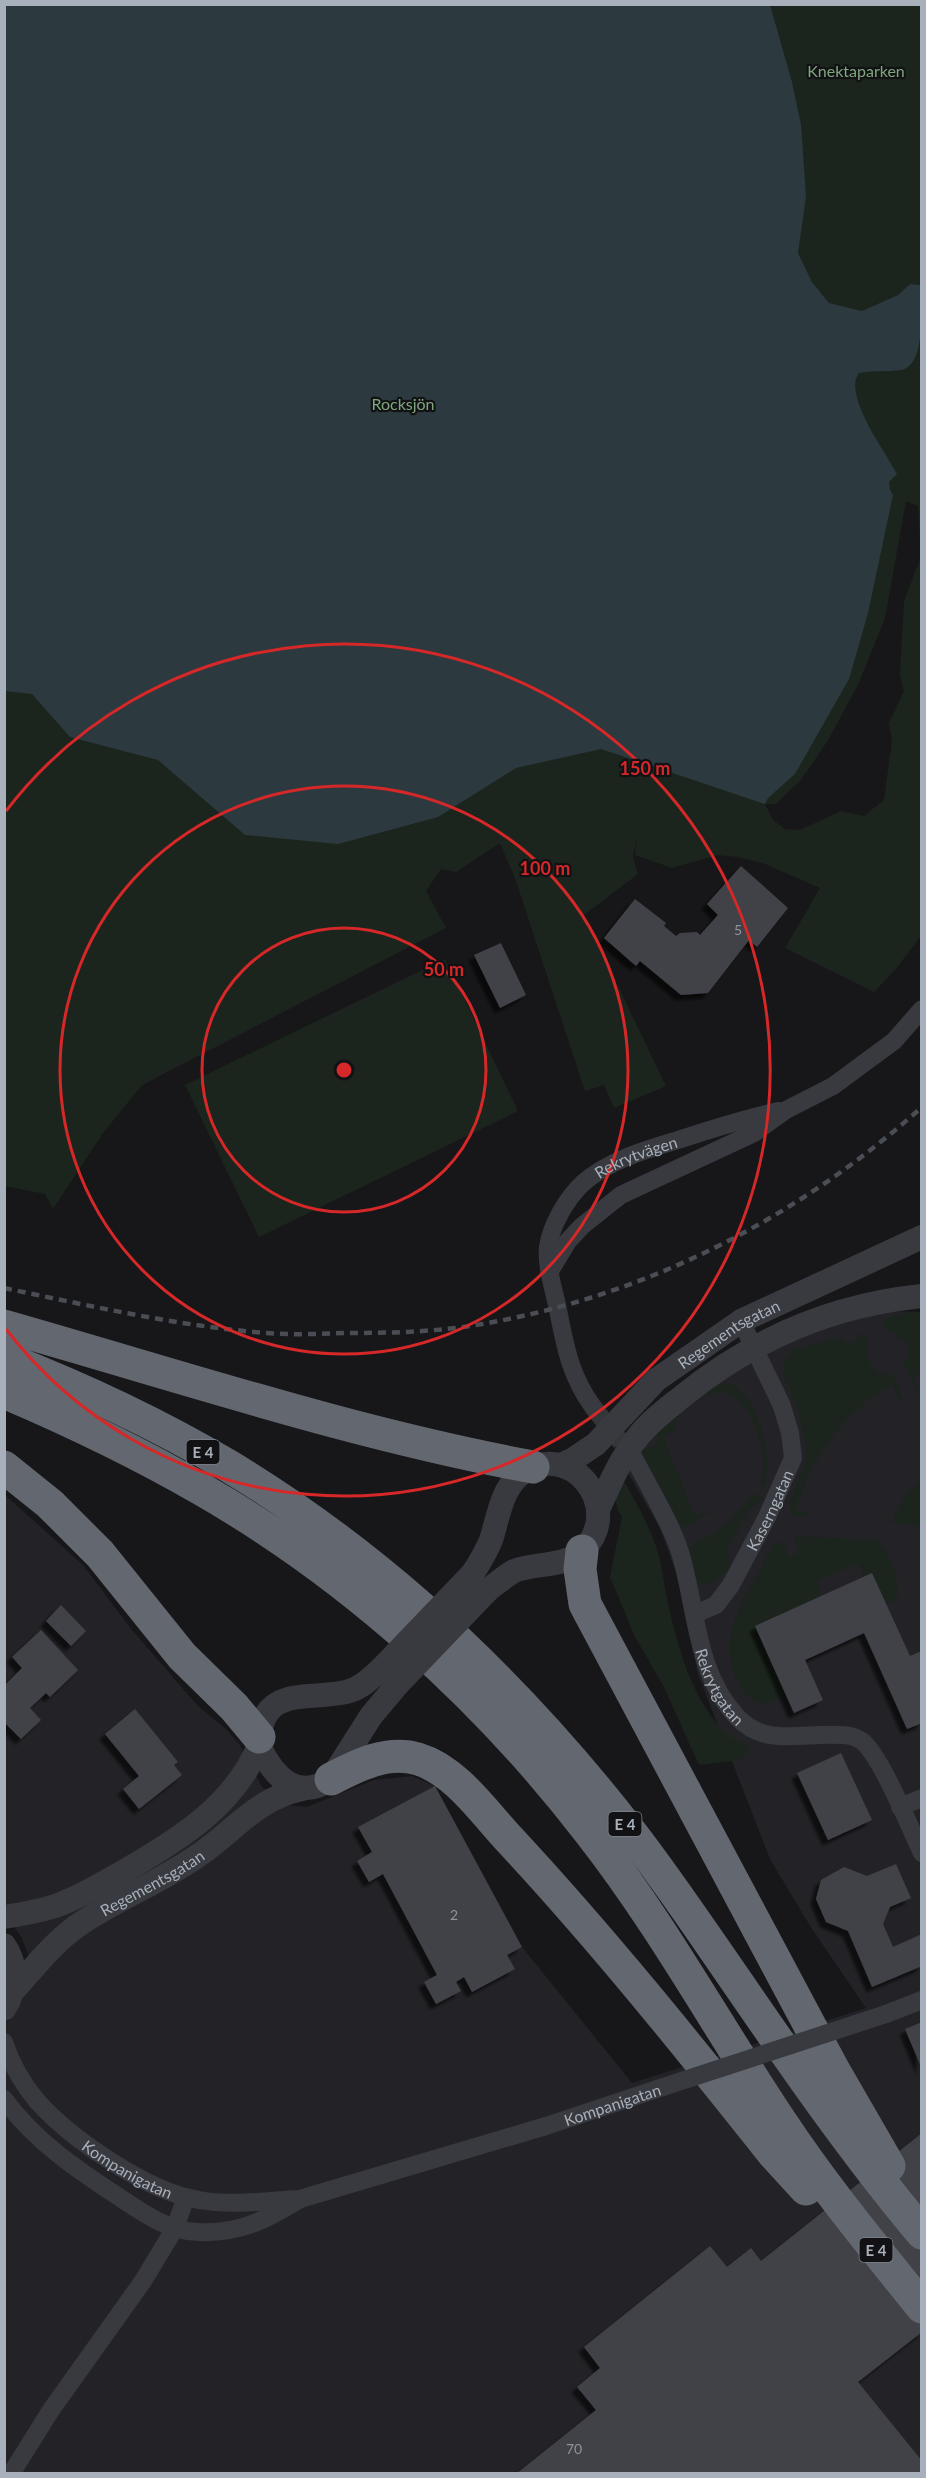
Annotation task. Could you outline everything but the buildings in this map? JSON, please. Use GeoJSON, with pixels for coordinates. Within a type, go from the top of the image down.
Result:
{"type":"FeatureCollection","features":[{"type":"Feature","properties":{"kind":"highway"},"geometry":{"type":"LineString","coordinates":[[4,1326],[339,1423],[435,1448],[546,1466]]}},
{"type":"Feature","properties":{"kind":"highway","name":"E 4"},"geometry":{"type":"LineString","coordinates":[[4,1358],[122,1409],[227,1465],[346,1546],[422,1608],[496,1676],[566,1751],[634,1836],[867,2167],[921,2234]]}},
{"type":"Feature","properties":{"kind":"highway","name":"E 4"},"geometry":{"type":"LineString","coordinates":[[4,1392],[69,1420],[204,1490],[264,1529],[355,1595],[456,1683],[525,1755],[591,1833],[645,1908],[788,2132],[831,2194],[921,2307]]}},
{"type":"Feature","properties":{"kind":"highway"},"geometry":{"type":"LineString","coordinates":[[4,1467],[50,1504],[100,1554],[182,1656],[234,1707],[259,1742]]}},
{"type":"Feature","properties":{"kind":"highway"},"geometry":{"type":"LineString","coordinates":[[582,1551],[580,1577],[585,1604],[833,2069],[921,2226]]}},
{"type":"Feature","properties":{"kind":"highway"},"geometry":{"type":"LineString","coordinates":[[317,1784],[371,1760],[403,1756],[430,1764],[455,1782],[553,1886],[773,2153],[819,2204],[921,2307]]}},
{"type":"Feature","properties":{"kind":"street","name":"Rekrytvägen"},"geometry":{"type":"LineString","coordinates":[[550,1271],[568,1241],[582,1226],[621,1195],[754,1133],[786,1110],[833,1086],[894,1041],[921,1009]]}},
{"type":"Feature","properties":{"kind":"street","name":"Rekrytvägen"},"geometry":{"type":"LineString","coordinates":[[593,1407],[584,1395],[570,1366],[550,1271],[548,1247],[566,1204],[582,1184],[619,1160],[746,1118],[786,1110]]}},
{"type":"Feature","properties":{"kind":"street","name":"Regementsgatan"},"geometry":{"type":"LineString","coordinates":[[480,1581],[505,1494],[520,1475],[573,1460],[597,1444],[656,1380],[741,1321],[921,1237]]}},
{"type":"Feature","properties":{"kind":"street","name":"Regementsgatan"},"geometry":{"type":"LineString","coordinates":[[582,1551],[593,1538],[598,1522],[598,1510],[627,1452],[642,1432],[712,1372],[753,1346],[826,1315],[882,1300],[921,1296]]}},
{"type":"Feature","properties":{"kind":"street","name":"Kaserngatan"},"geometry":{"type":"LineString","coordinates":[[695,1614],[716,1605],[730,1585],[767,1517],[793,1458],[790,1433],[782,1406],[741,1321]]}},
{"type":"Feature","properties":{"kind":"street","name":"Rekrytgatan"},"geometry":{"type":"LineString","coordinates":[[634,1458],[678,1549],[695,1614],[702,1652],[712,1682],[739,1719],[760,1734],[774,1737],[826,1734],[851,1735],[861,1740],[877,1761],[900,1808]]}},
{"type":"Feature","properties":{"kind":"street"},"geometry":{"type":"LineString","coordinates":[[546,1466],[584,1479],[591,1488],[598,1510]]}},
{"type":"Feature","properties":{"kind":"street"},"geometry":{"type":"LineString","coordinates":[[259,1742],[265,1758],[276,1773],[289,1784],[317,1784],[371,1716],[389,1677],[480,1581],[570,1559],[582,1551]]}},
{"type":"Feature","properties":{"kind":"street","name":"Regementsgatan"},"geometry":{"type":"LineString","coordinates":[[4,1917],[33,1912],[80,1896],[170,1844],[220,1805],[245,1775],[259,1742],[261,1724],[278,1703],[292,1696],[347,1692],[389,1677]]}},
{"type":"Feature","properties":{"kind":"street","name":"Regementsgatan"},"geometry":{"type":"LineString","coordinates":[[9,2000],[54,1945],[76,1927],[195,1858],[263,1803],[284,1793],[317,1784]]}},
{"type":"Feature","properties":{"kind":"street"},"geometry":{"type":"LineString","coordinates":[[921,1798],[900,1808],[921,1853]]}},
{"type":"Feature","properties":{"kind":"street"},"geometry":{"type":"LineString","coordinates":[[4,1946],[13,1964],[9,2000]]}},
{"type":"Feature","properties":{"kind":"street","name":"Kompanigatan"},"geometry":{"type":"LineString","coordinates":[[4,2042],[10,2062],[22,2081],[52,2117],[108,2158],[140,2178],[186,2197],[216,2203],[240,2204],[300,2199],[546,2126],[886,2014],[921,2000]]}},
{"type":"Feature","properties":{"kind":"street","name":"Kompanigatan"},"geometry":{"type":"LineString","coordinates":[[4,2099],[28,2128],[68,2164],[154,2219],[175,2228],[195,2232],[219,2232],[247,2227],[270,2218],[300,2199]]}},
{"type":"Feature","properties":{"kind":"street"},"geometry":{"type":"LineString","coordinates":[[11,2470],[143,2281],[175,2228],[186,2197]]}},
{"type":"Feature","properties":{"kind":"shaded area","name":"Rocksjön"},"geometry":{"type":"Polygon","coordinates":[[[5,4],[770,5],[792,82],[801,125],[806,196],[798,253],[812,282],[829,303],[862,311],[898,295],[910,284],[921,285],[922,307],[919,347],[909,366],[901,370],[859,373],[855,383],[856,395],[867,424],[897,474],[889,482],[893,495],[868,613],[849,679],[795,774],[768,798],[765,804],[601,749],[516,768],[438,817],[338,844],[245,835],[158,760],[70,737],[32,694],[5,691],[5,4]]]}},
{"type":"Feature","properties":{"kind":"shaded area"},"geometry":{"type":"Polygon","coordinates":[[[883,1311],[921,1312],[921,2473],[5,2473],[5,2023],[10,2020],[27,1992],[30,1958],[21,1937],[5,1912],[4,1494],[83,1565],[132,1630],[198,1706],[226,1729],[240,1745],[262,1787],[282,1805],[307,1807],[374,1780],[412,1776],[435,1786],[522,1947],[632,2083],[866,2008],[812,1929],[770,1859],[698,1674],[679,1581],[660,1528],[625,1468],[658,1427],[769,1346],[883,1311]]]}},
{"type":"Feature","properties":{"kind":"green space","name":"Rocksjön"},"geometry":{"type":"Polygon","coordinates":[[[4,5],[921,5],[921,285],[910,284],[898,295],[862,311],[829,303],[812,282],[798,253],[802,220],[794,253],[807,282],[828,306],[922,344],[921,554],[918,506],[906,501],[885,618],[858,685],[827,742],[800,781],[776,804],[765,804],[773,820],[785,829],[800,830],[841,811],[864,816],[884,800],[892,740],[889,723],[904,691],[900,675],[904,601],[921,557],[921,936],[895,970],[874,992],[785,948],[820,888],[765,864],[738,857],[718,855],[672,868],[635,855],[637,835],[633,857],[638,874],[584,915],[666,1086],[614,1108],[604,1085],[585,1091],[515,878],[500,843],[456,872],[441,869],[426,891],[446,928],[142,1085],[103,1133],[53,1209],[45,1194],[5,1186],[4,5]]]}},
{"type":"Feature","properties":{"kind":"green space"},"geometry":{"type":"Polygon","coordinates":[[[445,959],[518,1111],[259,1237],[185,1085],[445,959]]]}},
{"type":"Feature","properties":{"kind":"green space"},"geometry":{"type":"Polygon","coordinates":[[[905,1312],[921,1312],[921,1373],[913,1377],[919,1391],[917,1392],[903,1364],[908,1356],[908,1345],[884,1326],[884,1320],[905,1312]]]}},
{"type":"Feature","properties":{"kind":"green space"},"geometry":{"type":"Polygon","coordinates":[[[859,1333],[868,1338],[867,1352],[870,1364],[879,1372],[893,1375],[903,1399],[899,1400],[892,1385],[874,1396],[844,1423],[821,1454],[795,1510],[808,1514],[804,1517],[793,1514],[789,1504],[805,1463],[805,1441],[798,1409],[784,1377],[784,1361],[795,1349],[841,1337],[849,1344],[857,1341],[859,1333]]]}},
{"type":"Feature","properties":{"kind":"green space"},"geometry":{"type":"Polygon","coordinates":[[[727,1383],[738,1389],[747,1399],[761,1428],[767,1460],[764,1487],[760,1484],[764,1462],[761,1444],[742,1404],[736,1397],[723,1392],[710,1394],[695,1401],[680,1413],[675,1431],[663,1436],[695,1516],[708,1511],[709,1513],[684,1528],[680,1525],[653,1471],[636,1449],[654,1447],[658,1438],[658,1427],[714,1384],[727,1383]]]}},
{"type":"Feature","properties":{"kind":"green space"},"geometry":{"type":"Polygon","coordinates":[[[621,1476],[657,1548],[677,1640],[692,1683],[715,1721],[730,1736],[748,1746],[749,1751],[740,1760],[699,1765],[663,1685],[635,1637],[610,1577],[622,1517],[616,1502],[616,1492],[621,1476]]]}},
{"type":"Feature","properties":{"kind":"green space"},"geometry":{"type":"Polygon","coordinates":[[[921,1480],[921,1527],[891,1522],[904,1497],[921,1480]]]}},
{"type":"Feature","properties":{"kind":"green space"},"geometry":{"type":"Polygon","coordinates":[[[756,1493],[764,1497],[749,1510],[728,1549],[729,1568],[711,1585],[700,1583],[688,1549],[724,1526],[756,1493]]]}},
{"type":"Feature","properties":{"kind":"green space"},"geometry":{"type":"Polygon","coordinates":[[[793,1536],[875,1540],[886,1552],[893,1565],[898,1595],[895,1600],[886,1604],[872,1573],[864,1576],[858,1563],[817,1581],[822,1595],[755,1626],[786,1696],[761,1705],[743,1691],[737,1681],[730,1659],[730,1635],[741,1604],[773,1544],[782,1542],[789,1557],[800,1552],[793,1536]]]}},
{"type":"Feature","properties":{"kind":"tunnel"},"geometry":{"type":"LineString","coordinates":[[593,1407],[634,1458]]}},
{"type":"Feature","properties":{"kind":"railway"},"geometry":{"type":"LineString","coordinates":[[4,1288],[167,1320],[266,1333],[397,1332],[482,1324],[543,1311],[602,1294],[661,1272],[717,1247],[772,1217],[824,1184],[922,1107]]}},
{"type":"Feature","properties":{"kind":"park label","name":"Knektaparken"},"geometry":{"type":"Point","coordinates":[856,70]}}]}
